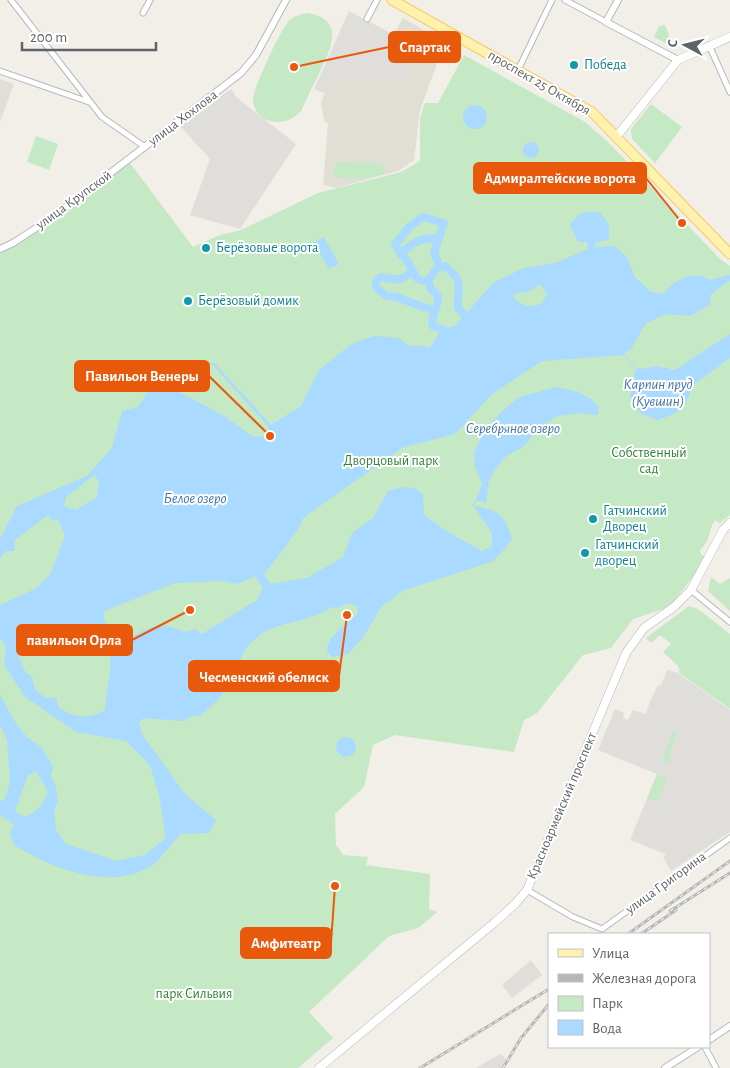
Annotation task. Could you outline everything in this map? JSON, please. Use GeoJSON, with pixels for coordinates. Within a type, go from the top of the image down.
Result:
{"type":"FeatureCollection","features":[{"type":"Feature","properties":{"kind":"main road","name":"проспект 25 Октября"},"geometry":{"type":"LineString","coordinates":[[392,0],[588,109],[617,136],[730,254]]}},
{"type":"Feature","properties":{"kind":"main road"},"geometry":{"type":"LineString","coordinates":[[617,136],[678,60],[730,36]]}},
{"type":"Feature","properties":{"kind":"main road","name":"Красноармейский проспект"},"geometry":{"type":"LineString","coordinates":[[319,1068],[494,923],[527,890],[626,653],[644,628],[674,607],[691,590],[723,530],[730,523]]}},
{"type":"Feature","properties":{"kind":"street","name":"улица Хохлова"},"geometry":{"type":"LineString","coordinates":[[11,0],[102,117],[145,147],[246,68],[256,55],[286,0]]}},
{"type":"Feature","properties":{"kind":"street"},"geometry":{"type":"LineString","coordinates":[[142,13],[150,0]]}},
{"type":"Feature","properties":{"kind":"street"},"geometry":{"type":"LineString","coordinates":[[367,19],[377,0]]}},
{"type":"Feature","properties":{"kind":"street"},"geometry":{"type":"LineString","coordinates":[[518,70],[552,0]]}},
{"type":"Feature","properties":{"kind":"street"},"geometry":{"type":"LineString","coordinates":[[565,0],[678,60]]}},
{"type":"Feature","properties":{"kind":"street"},"geometry":{"type":"LineString","coordinates":[[606,22],[618,0]]}},
{"type":"Feature","properties":{"kind":"street"},"geometry":{"type":"LineString","coordinates":[[709,45],[730,92]]}},
{"type":"Feature","properties":{"kind":"street"},"geometry":{"type":"LineString","coordinates":[[0,71],[90,103]]}},
{"type":"Feature","properties":{"kind":"street"},"geometry":{"type":"LineString","coordinates":[[74,97],[79,95],[80,90]]}},
{"type":"Feature","properties":{"kind":"street","name":"улица Крупской"},"geometry":{"type":"LineString","coordinates":[[0,249],[13,244],[53,217],[145,147]]}},
{"type":"Feature","properties":{"kind":"street"},"geometry":{"type":"LineString","coordinates":[[691,590],[730,622]]}},
{"type":"Feature","properties":{"kind":"street","name":"улица Григорина"},"geometry":{"type":"LineString","coordinates":[[527,890],[573,918],[602,929],[730,838]]}},
{"type":"Feature","properties":{"kind":"street"},"geometry":{"type":"LineString","coordinates":[[710,1039],[730,1026]]}},
{"type":"Feature","properties":{"kind":"street"},"geometry":{"type":"LineString","coordinates":[[665,1068],[696,1048]]}},
{"type":"Feature","properties":{"kind":"street"},"geometry":{"type":"LineString","coordinates":[[706,1048],[716,1068]]}},
{"type":"Feature","properties":{"kind":"shaded area"},"geometry":{"type":"Polygon","coordinates":[[[349,11],[419,48],[406,72],[405,79],[339,79],[331,82],[326,94],[314,89],[349,11]]]}},
{"type":"Feature","properties":{"kind":"shaded area"},"geometry":{"type":"Polygon","coordinates":[[[403,18],[445,42],[420,110],[414,160],[398,171],[336,188],[323,185],[328,123],[324,121],[321,102],[331,82],[339,79],[405,79],[406,72],[419,48],[394,34],[403,18]]]}},
{"type":"Feature","properties":{"kind":"shaded area"},"geometry":{"type":"Polygon","coordinates":[[[0,79],[14,84],[0,122],[0,79]]]}},
{"type":"Feature","properties":{"kind":"shaded area"},"geometry":{"type":"Polygon","coordinates":[[[231,89],[237,98],[296,144],[240,229],[190,215],[210,159],[180,126],[231,89]]]}},
{"type":"Feature","properties":{"kind":"shaded area"},"geometry":{"type":"Polygon","coordinates":[[[667,670],[678,673],[730,710],[730,832],[671,871],[663,857],[666,854],[630,840],[657,774],[598,750],[615,709],[624,713],[623,718],[628,720],[633,710],[645,714],[657,686],[661,685],[667,670]]]}},
{"type":"Feature","properties":{"kind":"shaded area"},"geometry":{"type":"Polygon","coordinates":[[[531,960],[542,975],[512,998],[502,985],[531,960]]]}},
{"type":"Feature","properties":{"kind":"shaded area"},"geometry":{"type":"Polygon","coordinates":[[[500,1054],[506,1059],[501,1068],[476,1068],[500,1054]]]}},
{"type":"Feature","properties":{"kind":"green space"},"geometry":{"type":"Polygon","coordinates":[[[308,13],[320,17],[327,22],[331,29],[331,45],[301,111],[295,117],[272,122],[265,119],[255,108],[254,93],[279,36],[288,22],[292,18],[308,13]]]}},
{"type":"Feature","properties":{"kind":"green space"},"geometry":{"type":"Polygon","coordinates":[[[665,25],[673,47],[654,37],[659,26],[665,25]]]}},
{"type":"Feature","properties":{"kind":"green space","name":"Дворцовый парк"},"geometry":{"type":"Polygon","coordinates":[[[464,55],[585,122],[609,143],[720,259],[730,266],[730,515],[720,523],[715,520],[704,547],[700,550],[701,554],[705,557],[697,572],[673,602],[663,609],[633,619],[611,648],[583,655],[537,713],[524,720],[514,752],[395,735],[373,745],[364,787],[335,814],[336,845],[343,855],[368,857],[366,865],[430,874],[429,909],[437,912],[418,928],[389,936],[309,1012],[333,1038],[298,1068],[0,1068],[0,254],[29,237],[130,163],[193,247],[220,235],[241,230],[318,193],[401,172],[420,161],[420,118],[425,103],[438,103],[464,55]]]}},
{"type":"Feature","properties":{"kind":"green space"},"geometry":{"type":"Polygon","coordinates":[[[651,104],[682,127],[655,163],[632,139],[631,129],[651,104]]]}},
{"type":"Feature","properties":{"kind":"green space"},"geometry":{"type":"Polygon","coordinates":[[[36,136],[58,144],[49,170],[27,162],[36,136]]]}},
{"type":"Feature","properties":{"kind":"green space"},"geometry":{"type":"Polygon","coordinates":[[[337,162],[380,163],[385,167],[384,174],[361,179],[338,178],[332,172],[337,162]]]}},
{"type":"Feature","properties":{"kind":"green space"},"geometry":{"type":"Polygon","coordinates":[[[711,577],[720,584],[730,578],[730,611],[708,591],[711,577]]]}},
{"type":"Feature","properties":{"kind":"green space"},"geometry":{"type":"Polygon","coordinates":[[[689,606],[698,609],[730,634],[730,709],[678,672],[680,670],[677,665],[663,652],[671,644],[660,635],[651,643],[646,638],[689,606]]]}},
{"type":"Feature","properties":{"kind":"green space"},"geometry":{"type":"Polygon","coordinates":[[[673,731],[677,733],[670,752],[670,764],[662,760],[673,731]]]}},
{"type":"Feature","properties":{"kind":"green space"},"geometry":{"type":"Polygon","coordinates":[[[657,774],[667,778],[658,802],[647,799],[657,774]]]}},
{"type":"Feature","properties":{"kind":"water"},"geometry":{"type":"Polygon","coordinates":[[[475,105],[480,106],[486,112],[486,122],[480,128],[475,129],[470,128],[464,122],[463,117],[464,112],[470,106],[475,105]]]}},
{"type":"Feature","properties":{"kind":"water"},"geometry":{"type":"Polygon","coordinates":[[[528,142],[534,142],[539,147],[537,156],[528,158],[523,153],[523,147],[528,142]]]}},
{"type":"Feature","properties":{"kind":"water","name":"Белое озеро"},"geometry":{"type":"Polygon","coordinates":[[[584,212],[600,212],[609,225],[609,239],[595,243],[595,247],[615,246],[627,257],[634,276],[651,292],[663,294],[679,280],[691,276],[704,277],[710,280],[730,275],[730,280],[710,295],[711,304],[691,316],[666,314],[646,323],[631,349],[623,355],[542,361],[492,394],[455,434],[402,448],[303,518],[292,538],[264,575],[271,584],[307,578],[343,557],[352,533],[373,518],[388,491],[406,487],[423,494],[424,515],[451,534],[482,551],[492,546],[492,533],[473,505],[500,515],[507,524],[512,540],[494,561],[402,591],[382,606],[362,639],[348,654],[332,657],[327,652],[330,640],[358,613],[357,606],[349,603],[337,608],[331,607],[315,616],[270,629],[261,634],[248,647],[224,692],[200,716],[192,716],[183,721],[143,718],[139,723],[142,734],[185,794],[216,820],[209,833],[181,834],[155,863],[139,872],[121,876],[102,877],[63,869],[13,844],[10,833],[14,825],[0,814],[0,801],[5,799],[10,782],[7,739],[0,725],[0,695],[17,725],[27,737],[42,748],[53,767],[51,776],[55,783],[58,802],[54,811],[56,830],[66,844],[116,861],[145,855],[166,838],[159,795],[150,765],[126,741],[76,732],[24,696],[4,664],[6,647],[0,638],[0,605],[37,588],[51,573],[65,535],[58,519],[53,521],[48,515],[15,540],[14,551],[6,551],[0,559],[0,539],[17,506],[87,476],[112,448],[122,411],[138,407],[148,391],[172,388],[190,370],[200,365],[206,363],[214,363],[271,425],[301,406],[319,370],[349,346],[361,340],[375,336],[399,338],[407,345],[430,347],[442,329],[455,326],[493,283],[524,268],[555,263],[588,249],[587,242],[578,242],[570,226],[573,220],[584,212]],[[540,284],[528,292],[516,293],[514,298],[523,305],[533,306],[541,304],[547,294],[540,284]],[[206,364],[179,386],[177,391],[221,414],[252,436],[264,437],[274,443],[276,436],[213,365],[206,364]],[[94,475],[66,497],[64,506],[76,510],[97,497],[99,481],[94,475]],[[255,576],[238,584],[224,581],[175,583],[104,611],[105,622],[112,633],[127,639],[156,626],[168,626],[186,632],[195,629],[202,634],[257,600],[263,588],[255,576]],[[100,640],[60,647],[32,646],[20,643],[15,648],[26,673],[32,677],[35,689],[45,698],[56,697],[58,707],[70,714],[81,716],[92,715],[105,710],[110,668],[109,648],[100,640]],[[36,771],[28,775],[15,811],[23,817],[36,811],[44,801],[48,792],[36,771]]]}},
{"type":"Feature","properties":{"kind":"water"},"geometry":{"type":"Polygon","coordinates":[[[324,237],[339,264],[329,269],[314,243],[324,237]]]}},
{"type":"Feature","properties":{"kind":"water","name":"Карпин пруд (Кувшин)"},"geometry":{"type":"Polygon","coordinates":[[[730,334],[730,358],[692,386],[687,400],[680,409],[671,415],[657,420],[640,413],[630,396],[635,371],[639,368],[656,366],[675,370],[730,334]]]}},
{"type":"Feature","properties":{"kind":"water","name":"Серебряное озеро"},"geometry":{"type":"Polygon","coordinates":[[[557,387],[578,392],[591,399],[599,407],[598,415],[579,413],[558,416],[539,427],[523,447],[506,456],[495,470],[489,480],[486,503],[476,500],[482,484],[475,467],[474,453],[482,435],[499,414],[519,397],[557,387]]]}},
{"type":"Feature","properties":{"kind":"water"},"geometry":{"type":"Polygon","coordinates":[[[346,737],[353,740],[356,747],[353,754],[346,757],[339,754],[336,747],[339,740],[346,737]]]}},
{"type":"Feature","properties":{"kind":"waterway"},"geometry":{"type":"LineString","coordinates":[[428,281],[423,281],[414,275],[410,265],[395,245],[409,227],[423,217],[444,223],[434,253],[440,267]]}},
{"type":"Feature","properties":{"kind":"waterway"},"geometry":{"type":"LineString","coordinates":[[401,255],[413,243],[439,238]]}},
{"type":"Feature","properties":{"kind":"waterway"},"geometry":{"type":"LineString","coordinates":[[442,329],[433,326],[432,322],[438,296],[431,289],[428,281],[437,268],[445,266],[456,277],[459,286],[458,308],[465,316]]}},
{"type":"Feature","properties":{"kind":"waterway"},"geometry":{"type":"LineString","coordinates":[[411,272],[397,279],[381,277],[376,281],[376,287],[386,296],[396,297],[435,311]]}},
{"type":"Feature","properties":{"kind":"waterway"},"geometry":{"type":"LineString","coordinates":[[623,355],[637,369]]}},
{"type":"Feature","properties":{"kind":"waterway"},"geometry":{"type":"LineString","coordinates":[[473,505],[476,500]]}},
{"type":"Feature","properties":{"kind":"railway"},"geometry":{"type":"LineString","coordinates":[[629,933],[730,861]]}},
{"type":"Feature","properties":{"kind":"railway"},"geometry":{"type":"LineString","coordinates":[[670,911],[730,873]]}},
{"type":"Feature","properties":{"kind":"railway"},"geometry":{"type":"LineString","coordinates":[[642,933],[676,910]]}},
{"type":"Feature","properties":{"kind":"railway"},"geometry":{"type":"LineString","coordinates":[[420,1068],[548,990]]}},
{"type":"Feature","properties":{"kind":"railway"},"geometry":{"type":"LineString","coordinates":[[503,1068],[521,1038],[548,1005]]}},
{"type":"Feature","properties":{"kind":"place","name":"Победа"},"geometry":{"type":"Point","coordinates":[574,65]}},
{"type":"Feature","properties":{"kind":"place","name":"Спартак"},"geometry":{"type":"Point","coordinates":[294,67]}},
{"type":"Feature","properties":{"kind":"place","name":"Адмиралтейские ворота"},"geometry":{"type":"Point","coordinates":[682,223]}},
{"type":"Feature","properties":{"kind":"place","name":"Берёзовые ворота"},"geometry":{"type":"Point","coordinates":[206,248]}},
{"type":"Feature","properties":{"kind":"place","name":"Берёзовый домик"},"geometry":{"type":"Point","coordinates":[188,301]}},
{"type":"Feature","properties":{"kind":"place","name":"Павильон Венеры"},"geometry":{"type":"Point","coordinates":[270,436]}},
{"type":"Feature","properties":{"kind":"place","name":"Гатчинский Дворец"},"geometry":{"type":"Point","coordinates":[593,519]}},
{"type":"Feature","properties":{"kind":"place","name":"Гатчинский дворец"},"geometry":{"type":"Point","coordinates":[585,553]}},
{"type":"Feature","properties":{"kind":"place","name":"павильон Орла"},"geometry":{"type":"Point","coordinates":[190,610]}},
{"type":"Feature","properties":{"kind":"place","name":"Чесменский обелиск"},"geometry":{"type":"Point","coordinates":[347,615]}},
{"type":"Feature","properties":{"kind":"place","name":"Амфитеатр"},"geometry":{"type":"Point","coordinates":[335,886]}},
{"type":"Feature","properties":{"kind":"park label","name":"Собственный сад"},"geometry":{"type":"Point","coordinates":[649,462]}},
{"type":"Feature","properties":{"kind":"park label","name":"парк Сильвия"},"geometry":{"type":"Point","coordinates":[194,994]}}]}
